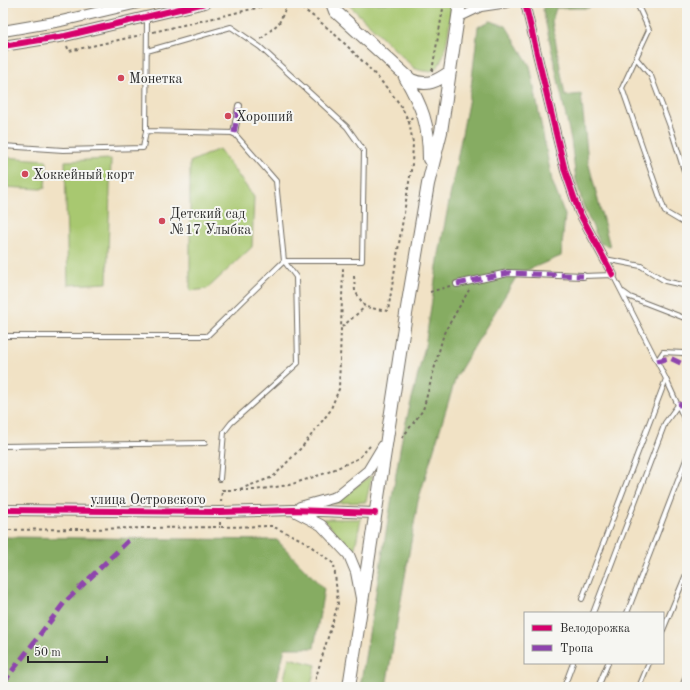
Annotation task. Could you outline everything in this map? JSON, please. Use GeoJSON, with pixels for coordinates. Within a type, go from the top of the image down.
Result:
{"type":"FeatureCollection","features":[{"type":"Feature","properties":{"kind":"main road"},"geometry":{"type":"LineString","coordinates":[[349,687],[386,440],[428,184],[441,132],[460,3]]}},
{"type":"Feature","properties":{"kind":"main road"},"geometry":{"type":"LineString","coordinates":[[331,6],[404,75],[418,83],[438,81],[450,72]]}},
{"type":"Feature","properties":{"kind":"main road"},"geometry":{"type":"LineString","coordinates":[[404,75],[424,113],[429,142],[428,184]]}},
{"type":"Feature","properties":{"kind":"street"},"geometry":{"type":"LineString","coordinates":[[3,31],[61,21],[138,3]]}},
{"type":"Feature","properties":{"kind":"street"},"geometry":{"type":"LineString","coordinates":[[3,46],[65,36],[206,3]]}},
{"type":"Feature","properties":{"kind":"street"},"geometry":{"type":"LineString","coordinates":[[458,18],[481,7],[508,3]]}},
{"type":"Feature","properties":{"kind":"street"},"geometry":{"type":"LineString","coordinates":[[525,3],[565,172],[579,212],[613,275]]}},
{"type":"Feature","properties":{"kind":"street"},"geometry":{"type":"LineString","coordinates":[[234,133],[239,106]]}},
{"type":"Feature","properties":{"kind":"street"},"geometry":{"type":"LineString","coordinates":[[457,284],[508,273],[583,276]]}},
{"type":"Feature","properties":{"kind":"street"},"geometry":{"type":"LineString","coordinates":[[293,510],[336,497],[368,472],[377,459],[386,440]]}},
{"type":"Feature","properties":{"kind":"street","name":"улица Островского"},"geometry":{"type":"LineString","coordinates":[[3,510],[220,512],[293,510]]}},
{"type":"Feature","properties":{"kind":"street"},"geometry":{"type":"LineString","coordinates":[[293,510],[375,513]]}},
{"type":"Feature","properties":{"kind":"street"},"geometry":{"type":"LineString","coordinates":[[293,510],[321,525],[348,555],[356,572],[361,602]]}},
{"type":"Feature","properties":{"kind":"lane"},"geometry":{"type":"LineString","coordinates":[[640,3],[639,8],[648,30],[622,88],[665,212],[687,225]]}},
{"type":"Feature","properties":{"kind":"lane"},"geometry":{"type":"LineString","coordinates":[[3,146],[63,150],[143,148],[146,131],[147,17]]}},
{"type":"Feature","properties":{"kind":"lane"},"geometry":{"type":"LineString","coordinates":[[3,336],[207,336],[284,261],[362,261],[364,151],[347,127],[256,44],[230,27],[147,51]]}},
{"type":"Feature","properties":{"kind":"lane"},"geometry":{"type":"LineString","coordinates":[[636,58],[651,76],[671,129],[687,180]]}},
{"type":"Feature","properties":{"kind":"lane"},"geometry":{"type":"LineString","coordinates":[[146,131],[234,133],[276,181],[284,261],[296,277],[298,363],[231,423],[224,432],[220,479]]}},
{"type":"Feature","properties":{"kind":"lane"},"geometry":{"type":"LineString","coordinates":[[605,259],[641,266],[665,281],[687,286]]}},
{"type":"Feature","properties":{"kind":"lane"},"geometry":{"type":"LineString","coordinates":[[583,276],[613,275],[666,379],[687,425]]}},
{"type":"Feature","properties":{"kind":"lane"},"geometry":{"type":"LineString","coordinates":[[622,291],[630,297],[687,318]]}},
{"type":"Feature","properties":{"kind":"lane"},"geometry":{"type":"LineString","coordinates":[[657,361],[663,352],[683,353],[687,355]]}},
{"type":"Feature","properties":{"kind":"lane"},"geometry":{"type":"LineString","coordinates":[[582,599],[666,379]]}},
{"type":"Feature","properties":{"kind":"lane"},"geometry":{"type":"LineString","coordinates":[[593,612],[665,423],[678,404]]}},
{"type":"Feature","properties":{"kind":"lane"},"geometry":{"type":"LineString","coordinates":[[3,446],[205,443]]}},
{"type":"Feature","properties":{"kind":"lane"},"geometry":{"type":"LineString","coordinates":[[627,612],[687,457]]}},
{"type":"Feature","properties":{"kind":"lane"},"geometry":{"type":"LineString","coordinates":[[664,628],[687,572]]}},
{"type":"Feature","properties":{"kind":"lane"},"geometry":{"type":"LineString","coordinates":[[564,687],[573,664]]}},
{"type":"Feature","properties":{"kind":"lane"},"geometry":{"type":"LineString","coordinates":[[598,687],[608,664]]}},
{"type":"Feature","properties":{"kind":"lane"},"geometry":{"type":"LineString","coordinates":[[639,687],[649,664]]}},
{"type":"Feature","properties":{"kind":"lane"},"geometry":{"type":"LineString","coordinates":[[682,687],[687,673]]}},
{"type":"Feature","properties":{"kind":"path"},"geometry":{"type":"LineString","coordinates":[[69,51],[278,3]]}},
{"type":"Feature","properties":{"kind":"path"},"geometry":{"type":"LineString","coordinates":[[256,44],[279,23],[288,3]]}},
{"type":"Feature","properties":{"kind":"path"},"geometry":{"type":"LineString","coordinates":[[291,3],[297,5],[312,16],[352,51],[396,98],[409,122],[413,143],[412,164],[388,311],[365,307],[355,291],[354,276]]}},
{"type":"Feature","properties":{"kind":"path"},"geometry":{"type":"LineString","coordinates":[[430,83],[444,3]]}},
{"type":"Feature","properties":{"kind":"path"},"geometry":{"type":"LineString","coordinates":[[409,122],[421,105]]}},
{"type":"Feature","properties":{"kind":"path"},"geometry":{"type":"LineString","coordinates":[[239,490],[273,477],[302,446],[330,411],[339,389],[344,262]]}},
{"type":"Feature","properties":{"kind":"path"},"geometry":{"type":"LineString","coordinates":[[402,438],[423,410],[444,333],[472,284],[478,280]]}},
{"type":"Feature","properties":{"kind":"path"},"geometry":{"type":"LineString","coordinates":[[430,292],[457,284]]}},
{"type":"Feature","properties":{"kind":"path"},"geometry":{"type":"LineString","coordinates":[[341,328],[365,307]]}},
{"type":"Feature","properties":{"kind":"path"},"geometry":{"type":"LineString","coordinates":[[222,490],[255,490],[289,485],[326,473],[360,458],[374,442]]}},
{"type":"Feature","properties":{"kind":"path"},"geometry":{"type":"LineString","coordinates":[[220,512],[220,527]]}},
{"type":"Feature","properties":{"kind":"path"},"geometry":{"type":"LineString","coordinates":[[3,530],[272,526],[304,541],[334,564],[338,604],[316,677],[315,687]]}},
{"type":"Feature","properties":{"kind":"green space"},"geometry":{"type":"Polygon","coordinates":[[[347,3],[452,3],[445,49],[439,65],[430,71],[422,71],[414,68],[347,3]]]}},
{"type":"Feature","properties":{"kind":"green space"},"geometry":{"type":"Polygon","coordinates":[[[546,3],[590,3],[589,8],[556,8],[552,21],[565,96],[581,94],[588,161],[610,247],[600,243],[583,205],[576,180],[571,140],[543,10],[546,3]]]}},
{"type":"Feature","properties":{"kind":"green space"},"geometry":{"type":"Polygon","coordinates":[[[490,21],[506,26],[530,66],[552,181],[565,215],[561,256],[518,274],[456,377],[418,501],[386,687],[360,687],[402,438],[425,346],[439,254],[471,87],[478,27],[490,21]]]}},
{"type":"Feature","properties":{"kind":"green space"},"geometry":{"type":"Polygon","coordinates":[[[219,149],[254,197],[252,247],[207,289],[190,291],[190,162],[219,149]]]}},
{"type":"Feature","properties":{"kind":"green space","name":"Хоккейный корт"},"geometry":{"type":"Polygon","coordinates":[[[3,157],[46,160],[45,187],[41,189],[3,187],[3,157]]]}},
{"type":"Feature","properties":{"kind":"green space"},"geometry":{"type":"Polygon","coordinates":[[[111,159],[107,283],[68,285],[65,161],[111,159]]]}},
{"type":"Feature","properties":{"kind":"green space"},"geometry":{"type":"Polygon","coordinates":[[[372,475],[366,502],[333,503],[372,475]]]}},
{"type":"Feature","properties":{"kind":"green space"},"geometry":{"type":"Polygon","coordinates":[[[323,519],[361,519],[354,552],[323,519]]]}},
{"type":"Feature","properties":{"kind":"green space"},"geometry":{"type":"Polygon","coordinates":[[[3,537],[277,540],[324,589],[314,648],[285,648],[275,687],[3,687],[3,537]]]}},
{"type":"Feature","properties":{"kind":"green space"},"geometry":{"type":"Polygon","coordinates":[[[289,658],[316,665],[310,687],[282,687],[289,658]]]}},
{"type":"Feature","properties":{"kind":"marked path"},"geometry":{"type":"LineString","coordinates":[[234,133],[239,106]]}},
{"type":"Feature","properties":{"kind":"marked path"},"geometry":{"type":"LineString","coordinates":[[457,284],[508,273],[583,276]]}},
{"type":"Feature","properties":{"kind":"marked path"},"geometry":{"type":"LineString","coordinates":[[657,361],[670,358],[687,366]]}},
{"type":"Feature","properties":{"kind":"marked path"},"geometry":{"type":"LineString","coordinates":[[678,405],[687,404]]}},
{"type":"Feature","properties":{"kind":"marked path"},"geometry":{"type":"LineString","coordinates":[[3,683],[64,603],[131,538]]}},
{"type":"Feature","properties":{"kind":"cycle path"},"geometry":{"type":"LineString","coordinates":[[3,46],[65,36],[205,3]]}},
{"type":"Feature","properties":{"kind":"cycle path"},"geometry":{"type":"LineString","coordinates":[[525,3],[565,171],[579,212],[613,275]]}},
{"type":"Feature","properties":{"kind":"cycle path"},"geometry":{"type":"LineString","coordinates":[[3,510],[220,512],[293,510],[375,513]]}},
{"type":"Feature","properties":{"kind":"place","name":"Монетка"},"geometry":{"type":"Point","coordinates":[121,78]}},
{"type":"Feature","properties":{"kind":"place","name":"Хороший"},"geometry":{"type":"Point","coordinates":[228,116]}},
{"type":"Feature","properties":{"kind":"place","name":"Хоккейный корт"},"geometry":{"type":"Point","coordinates":[25,174]}},
{"type":"Feature","properties":{"kind":"place","name":"Детский сад №17 Улыбка"},"geometry":{"type":"Point","coordinates":[162,221]}}]}
